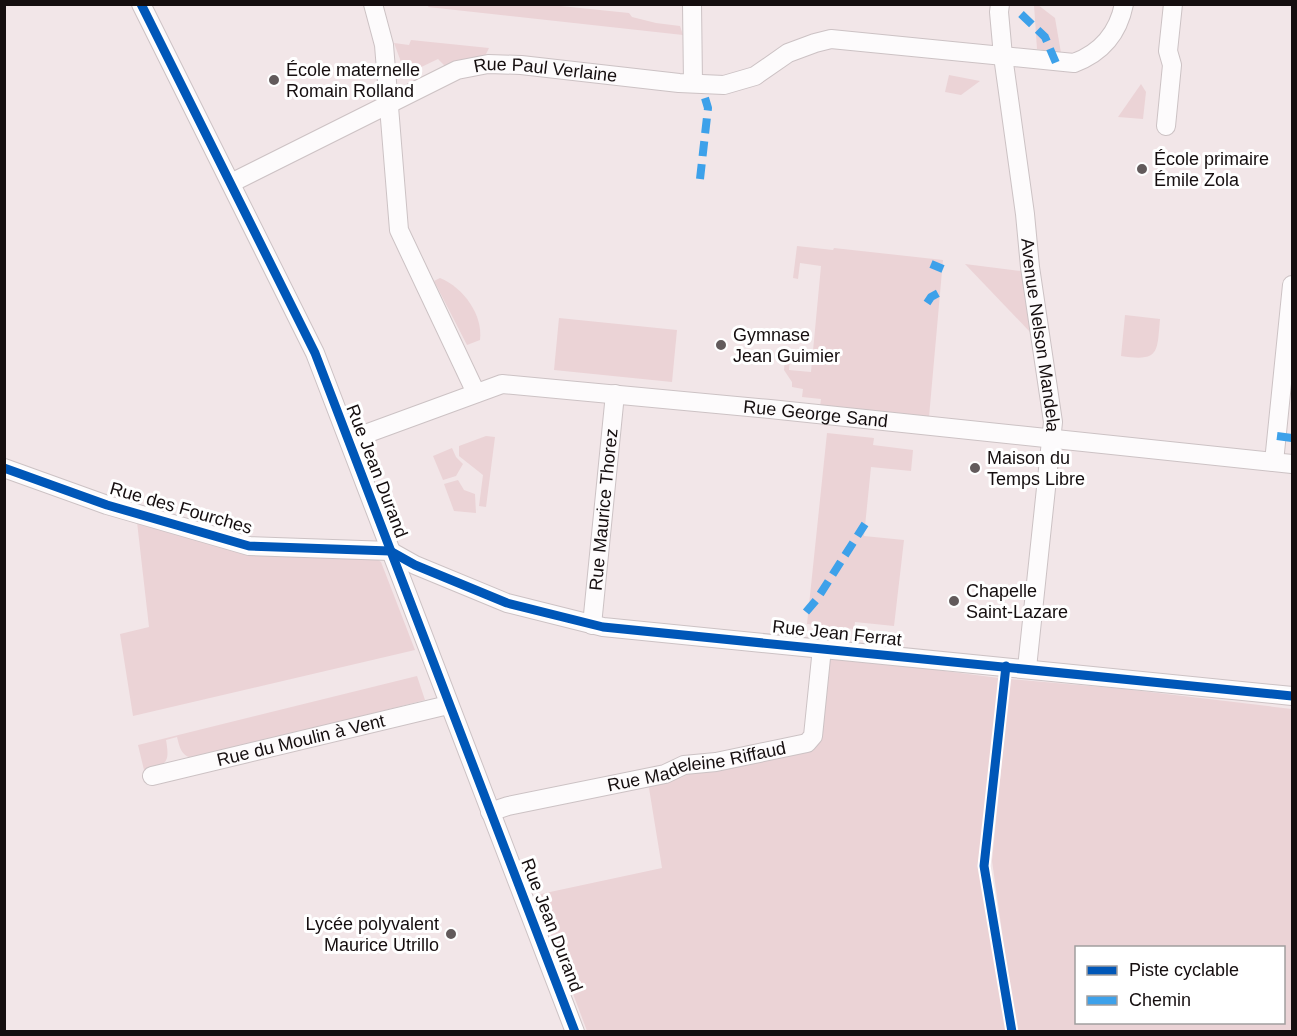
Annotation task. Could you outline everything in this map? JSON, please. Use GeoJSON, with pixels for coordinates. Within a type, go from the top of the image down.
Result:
{"type":"FeatureCollection","features":[{"type":"Feature","properties":{"kind":"street","name":"Rue Jean Durand"},"geometry":{"type":"LineString","coordinates":[[141,4],[315,353],[575,1032]]}},
{"type":"Feature","properties":{"kind":"street"},"geometry":{"type":"LineString","coordinates":[[373,4],[384,41],[399,230],[476,393]]}},
{"type":"Feature","properties":{"kind":"street"},"geometry":{"type":"LineString","coordinates":[[692,4],[693,83]]}},
{"type":"Feature","properties":{"kind":"street","name":"Avenue Nelson Mandela"},"geometry":{"type":"LineString","coordinates":[[1000,4],[1003,56],[1022,190],[1030,267],[1052,412],[1027,668]]}},
{"type":"Feature","properties":{"kind":"street","name":"Rue Paul Verlaine"},"geometry":{"type":"LineString","coordinates":[[231,183],[457,70],[488,64],[521,65],[679,83],[724,85],[755,76],[788,53],[831,39],[1074,63],[1087,58],[1109,40],[1117,26],[1124,4]]}},
{"type":"Feature","properties":{"kind":"street"},"geometry":{"type":"LineString","coordinates":[[1166,126],[1172,65],[1168,51],[1173,4]]}},
{"type":"Feature","properties":{"kind":"street"},"geometry":{"type":"LineString","coordinates":[[1283,463],[1293,285]]}},
{"type":"Feature","properties":{"kind":"street","name":"Rue George Sand"},"geometry":{"type":"LineString","coordinates":[[349,440],[502,384],[1283,463]]}},
{"type":"Feature","properties":{"kind":"street","name":"Rue Maurice Thorez"},"geometry":{"type":"LineString","coordinates":[[592,625],[615,394]]}},
{"type":"Feature","properties":{"kind":"street","name":"Rue des Fourches"},"geometry":{"type":"LineString","coordinates":[[4,468],[107,505],[249,546],[390,551]]}},
{"type":"Feature","properties":{"kind":"street","name":"Rue Jean Ferrat"},"geometry":{"type":"LineString","coordinates":[[390,551],[507,603],[592,625],[1293,696]]}},
{"type":"Feature","properties":{"kind":"street","name":"Rue Madeleine Riffaud"},"geometry":{"type":"LineString","coordinates":[[490,812],[508,806],[665,774],[684,765],[716,762],[807,743],[813,736],[822,648]]}},
{"type":"Feature","properties":{"kind":"street","name":"Rue du Moulin à Vent"},"geometry":{"type":"LineString","coordinates":[[152,776],[448,705]]}},
{"type":"Feature","properties":{"kind":"shaded area"},"geometry":{"type":"Polygon","coordinates":[[[541,4],[629,13],[632,17],[680,26],[683,35],[428,7],[429,5],[541,4]]]}},
{"type":"Feature","properties":{"kind":"shaded area"},"geometry":{"type":"Polygon","coordinates":[[[1034,5],[1038,5],[1055,18],[1061,53],[1037,49],[1034,5]]]}},
{"type":"Feature","properties":{"kind":"shaded area"},"geometry":{"type":"Polygon","coordinates":[[[411,40],[489,48],[483,60],[447,68],[438,59],[413,71],[404,70],[394,43],[409,45],[411,40]]]}},
{"type":"Feature","properties":{"kind":"shaded area"},"geometry":{"type":"Polygon","coordinates":[[[949,75],[980,81],[961,95],[945,92],[949,75]]]}},
{"type":"Feature","properties":{"kind":"shaded area"},"geometry":{"type":"Polygon","coordinates":[[[1141,84],[1146,92],[1143,119],[1118,117],[1141,84]]]}},
{"type":"Feature","properties":{"kind":"shaded area"},"geometry":{"type":"Polygon","coordinates":[[[797,246],[943,260],[929,417],[820,407],[821,399],[802,397],[803,389],[792,387],[792,382],[784,370],[785,357],[790,358],[789,370],[811,372],[821,266],[800,263],[798,279],[793,278],[797,246]]]}},
{"type":"Feature","properties":{"kind":"shaded area"},"geometry":{"type":"Polygon","coordinates":[[[965,264],[1021,271],[1030,332],[965,264]]]}},
{"type":"Feature","properties":{"kind":"shaded area"},"geometry":{"type":"Polygon","coordinates":[[[440,278],[457,288],[470,303],[478,321],[480,340],[467,345],[434,281],[440,278]]]}},
{"type":"Feature","properties":{"kind":"shaded area"},"geometry":{"type":"Polygon","coordinates":[[[1125,315],[1160,319],[1157,347],[1150,356],[1121,356],[1125,315]]]}},
{"type":"Feature","properties":{"kind":"shaded area"},"geometry":{"type":"Polygon","coordinates":[[[559,318],[677,330],[672,382],[554,370],[559,318]]]}},
{"type":"Feature","properties":{"kind":"shaded area"},"geometry":{"type":"Polygon","coordinates":[[[827,433],[874,438],[873,445],[913,450],[911,471],[871,467],[864,536],[904,540],[894,626],[855,622],[854,629],[807,624],[827,433]]]}},
{"type":"Feature","properties":{"kind":"shaded area"},"geometry":{"type":"Polygon","coordinates":[[[486,436],[495,437],[486,507],[479,506],[483,475],[459,456],[459,446],[486,436]]]}},
{"type":"Feature","properties":{"kind":"shaded area"},"geometry":{"type":"Polygon","coordinates":[[[452,448],[456,457],[463,464],[456,476],[443,480],[433,456],[452,448]]]}},
{"type":"Feature","properties":{"kind":"shaded area"},"geometry":{"type":"Polygon","coordinates":[[[458,480],[464,490],[475,494],[476,513],[454,511],[444,484],[458,480]]]}},
{"type":"Feature","properties":{"kind":"shaded area"},"geometry":{"type":"Polygon","coordinates":[[[137,522],[270,556],[378,560],[381,562],[415,650],[133,716],[120,634],[149,627],[137,522]]]}},
{"type":"Feature","properties":{"kind":"shaded area"},"geometry":{"type":"Polygon","coordinates":[[[828,656],[999,678],[979,871],[1008,1031],[587,1031],[536,895],[662,868],[648,782],[817,741],[828,656]]]}},
{"type":"Feature","properties":{"kind":"shaded area"},"geometry":{"type":"Polygon","coordinates":[[[417,676],[425,700],[196,758],[185,755],[177,737],[166,740],[167,758],[165,762],[144,770],[138,745],[417,676]]]}},
{"type":"Feature","properties":{"kind":"shaded area"},"geometry":{"type":"Polygon","coordinates":[[[1010,679],[1124,689],[1292,709],[1292,1031],[1016,1031],[992,861],[1010,679]]]}},
{"type":"Feature","properties":{"kind":"marked path"},"geometry":{"type":"LineString","coordinates":[[1021,14],[1045,37],[1056,63]]}},
{"type":"Feature","properties":{"kind":"marked path"},"geometry":{"type":"LineString","coordinates":[[700,179],[708,108],[705,98]]}},
{"type":"Feature","properties":{"kind":"marked path"},"geometry":{"type":"LineString","coordinates":[[931,264],[943,269]]}},
{"type":"Feature","properties":{"kind":"marked path"},"geometry":{"type":"LineString","coordinates":[[927,303],[931,297],[942,291]]}},
{"type":"Feature","properties":{"kind":"marked path"},"geometry":{"type":"LineString","coordinates":[[1277,436],[1292,438]]}},
{"type":"Feature","properties":{"kind":"marked path"},"geometry":{"type":"LineString","coordinates":[[806,612],[817,599],[865,524]]}},
{"type":"Feature","properties":{"kind":"cycle path"},"geometry":{"type":"LineString","coordinates":[[141,4],[315,353],[575,1032]]}},
{"type":"Feature","properties":{"kind":"cycle path"},"geometry":{"type":"LineString","coordinates":[[4,468],[107,505],[249,546],[390,551],[415,565],[507,603],[603,627],[1292,696]]}},
{"type":"Feature","properties":{"kind":"cycle path"},"geometry":{"type":"LineString","coordinates":[[1006,666],[984,866],[1012,1032]]}},
{"type":"Feature","properties":{"kind":"place","name":"École maternelle Romain Rolland"},"geometry":{"type":"Point","coordinates":[274,80]}},
{"type":"Feature","properties":{"kind":"place","name":"École primaire Émile Zola"},"geometry":{"type":"Point","coordinates":[1142,169]}},
{"type":"Feature","properties":{"kind":"place","name":"Gymnase Jean Guimier"},"geometry":{"type":"Point","coordinates":[721,345]}},
{"type":"Feature","properties":{"kind":"place","name":"Maison du Temps Libre"},"geometry":{"type":"Point","coordinates":[975,468]}},
{"type":"Feature","properties":{"kind":"place","name":"Chapelle Saint-Lazare"},"geometry":{"type":"Point","coordinates":[954,601]}},
{"type":"Feature","properties":{"kind":"place","name":"Lycée polyvalent Maurice Utrillo"},"geometry":{"type":"Point","coordinates":[451,934]}}]}
